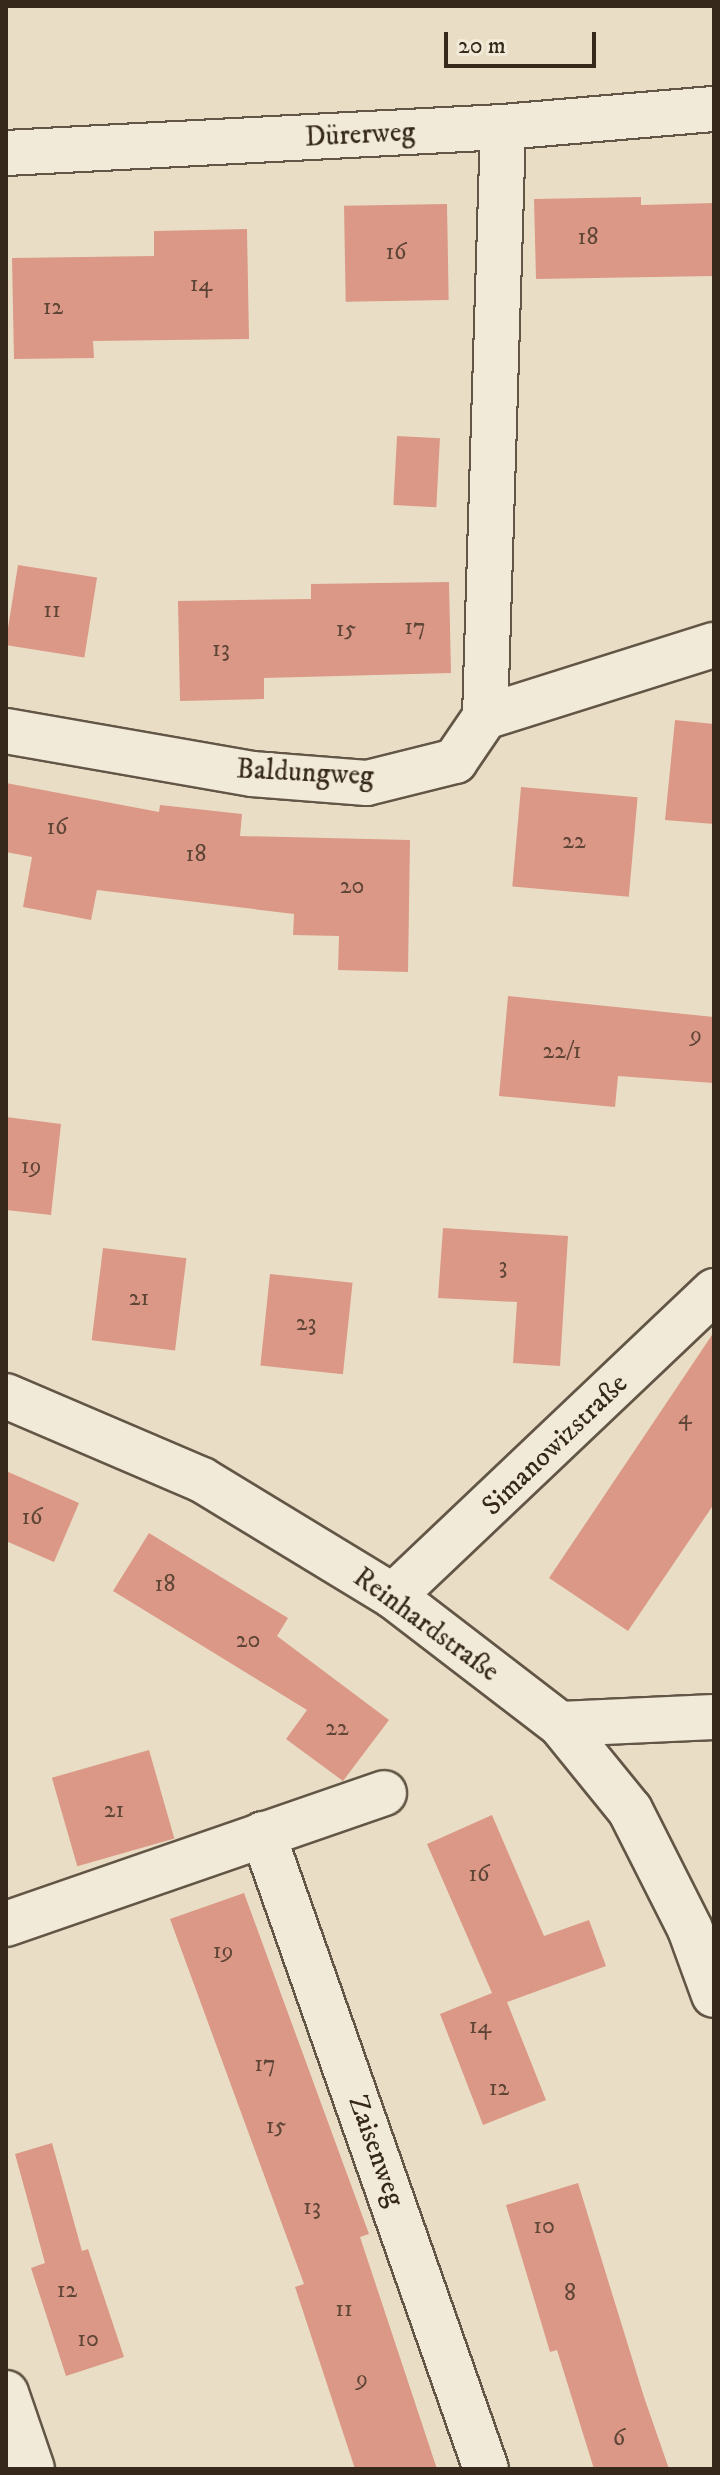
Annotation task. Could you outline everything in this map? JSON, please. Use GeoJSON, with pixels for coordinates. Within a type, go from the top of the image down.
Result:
{"type":"FeatureCollection","features":[{"type":"Feature","properties":{"kind":"street","name":"Dürerweg"},"geometry":{"type":"LineString","coordinates":[[6,153],[503,127],[714,109]]}},
{"type":"Feature","properties":{"kind":"street"},"geometry":{"type":"LineString","coordinates":[[503,127],[485,717],[714,645]]}},
{"type":"Feature","properties":{"kind":"street","name":"Baldungweg"},"geometry":{"type":"LineString","coordinates":[[6,731],[252,774],[367,783],[455,761],[485,717]]}},
{"type":"Feature","properties":{"kind":"street","name":"Simanowizstraße"},"geometry":{"type":"LineString","coordinates":[[393,1596],[714,1291]]}},
{"type":"Feature","properties":{"kind":"street","name":"Reinhardstraße"},"geometry":{"type":"LineString","coordinates":[[6,1396],[202,1480],[393,1596],[560,1724],[630,1810],[690,1929],[714,1995]]}},
{"type":"Feature","properties":{"kind":"street"},"geometry":{"type":"LineString","coordinates":[[560,1724],[714,1717]]}},
{"type":"Feature","properties":{"kind":"street"},"geometry":{"type":"LineString","coordinates":[[6,1924],[384,1793]]}},
{"type":"Feature","properties":{"kind":"street","name":"Zaisenweg"},"geometry":{"type":"LineString","coordinates":[[263,1834],[486,2469]]}},
{"type":"Feature","properties":{"kind":"street"},"geometry":{"type":"LineString","coordinates":[[6,2393],[32,2469]]}},
{"type":"Feature","properties":{"kind":"building"},"geometry":{"type":"Polygon","coordinates":[[[641,197],[641,205],[714,203],[714,276],[536,279],[534,199],[641,197]]]}},
{"type":"Feature","properties":{"kind":"building"},"geometry":{"type":"Polygon","coordinates":[[[447,204],[449,300],[346,302],[344,206],[447,204]]]}},
{"type":"Feature","properties":{"kind":"building"},"geometry":{"type":"Polygon","coordinates":[[[247,229],[249,339],[93,341],[94,358],[14,359],[12,258],[154,256],[154,231],[247,229]]]}},
{"type":"Feature","properties":{"kind":"building"},"geometry":{"type":"Polygon","coordinates":[[[397,436],[440,438],[436,507],[393,505],[397,436]]]}},
{"type":"Feature","properties":{"kind":"building"},"geometry":{"type":"Polygon","coordinates":[[[18,565],[97,578],[84,658],[6,645],[18,565]]]}},
{"type":"Feature","properties":{"kind":"building"},"geometry":{"type":"Polygon","coordinates":[[[449,582],[451,673],[264,678],[264,699],[180,701],[178,601],[311,599],[311,584],[449,582]]]}},
{"type":"Feature","properties":{"kind":"building"},"geometry":{"type":"Polygon","coordinates":[[[675,720],[714,724],[714,824],[665,820],[675,720]]]}},
{"type":"Feature","properties":{"kind":"building"},"geometry":{"type":"Polygon","coordinates":[[[6,783],[159,812],[160,805],[242,814],[240,836],[410,840],[408,972],[338,970],[339,936],[293,935],[294,914],[97,890],[91,920],[23,907],[32,857],[6,852],[6,783]]]}},
{"type":"Feature","properties":{"kind":"building"},"geometry":{"type":"Polygon","coordinates":[[[521,787],[638,797],[629,897],[512,887],[521,787]]]}},
{"type":"Feature","properties":{"kind":"building"},"geometry":{"type":"Polygon","coordinates":[[[508,996],[714,1017],[714,1083],[618,1076],[615,1107],[499,1096],[508,996]]]}},
{"type":"Feature","properties":{"kind":"building"},"geometry":{"type":"Polygon","coordinates":[[[6,1117],[61,1124],[51,1215],[6,1210],[6,1117]]]}},
{"type":"Feature","properties":{"kind":"building"},"geometry":{"type":"Polygon","coordinates":[[[443,1228],[568,1236],[560,1366],[513,1363],[517,1302],[438,1298],[443,1228]]]}},
{"type":"Feature","properties":{"kind":"building"},"geometry":{"type":"Polygon","coordinates":[[[103,1248],[186,1258],[175,1351],[92,1340],[103,1248]]]}},
{"type":"Feature","properties":{"kind":"building"},"geometry":{"type":"Polygon","coordinates":[[[270,1274],[353,1283],[343,1374],[260,1365],[270,1274]]]}},
{"type":"Feature","properties":{"kind":"building"},"geometry":{"type":"Polygon","coordinates":[[[714,1332],[714,1504],[628,1631],[549,1578],[714,1332]]]}},
{"type":"Feature","properties":{"kind":"building"},"geometry":{"type":"Polygon","coordinates":[[[6,1471],[79,1503],[54,1562],[6,1541],[6,1471]]]}},
{"type":"Feature","properties":{"kind":"building"},"geometry":{"type":"Polygon","coordinates":[[[149,1533],[288,1618],[277,1636],[389,1720],[343,1781],[286,1739],[307,1710],[113,1591],[149,1533]]]}},
{"type":"Feature","properties":{"kind":"building"},"geometry":{"type":"Polygon","coordinates":[[[149,1750],[174,1838],[77,1866],[52,1778],[149,1750]]]}},
{"type":"Feature","properties":{"kind":"building"},"geometry":{"type":"Polygon","coordinates":[[[492,1815],[544,1936],[589,1920],[606,1966],[507,2002],[546,2100],[483,2125],[440,2014],[492,1993],[427,1844],[492,1815]]]}},
{"type":"Feature","properties":{"kind":"building"},"geometry":{"type":"Polygon","coordinates":[[[244,1893],[369,2234],[360,2237],[437,2469],[355,2469],[295,2287],[304,2284],[170,1919],[244,1893]]]}},
{"type":"Feature","properties":{"kind":"building"},"geometry":{"type":"Polygon","coordinates":[[[52,2143],[82,2251],[88,2249],[124,2357],[66,2376],[31,2268],[45,2263],[15,2154],[52,2143]]]}},
{"type":"Feature","properties":{"kind":"building"},"geometry":{"type":"Polygon","coordinates":[[[578,2183],[669,2469],[594,2469],[557,2350],[550,2352],[506,2205],[578,2183]]]}}]}
